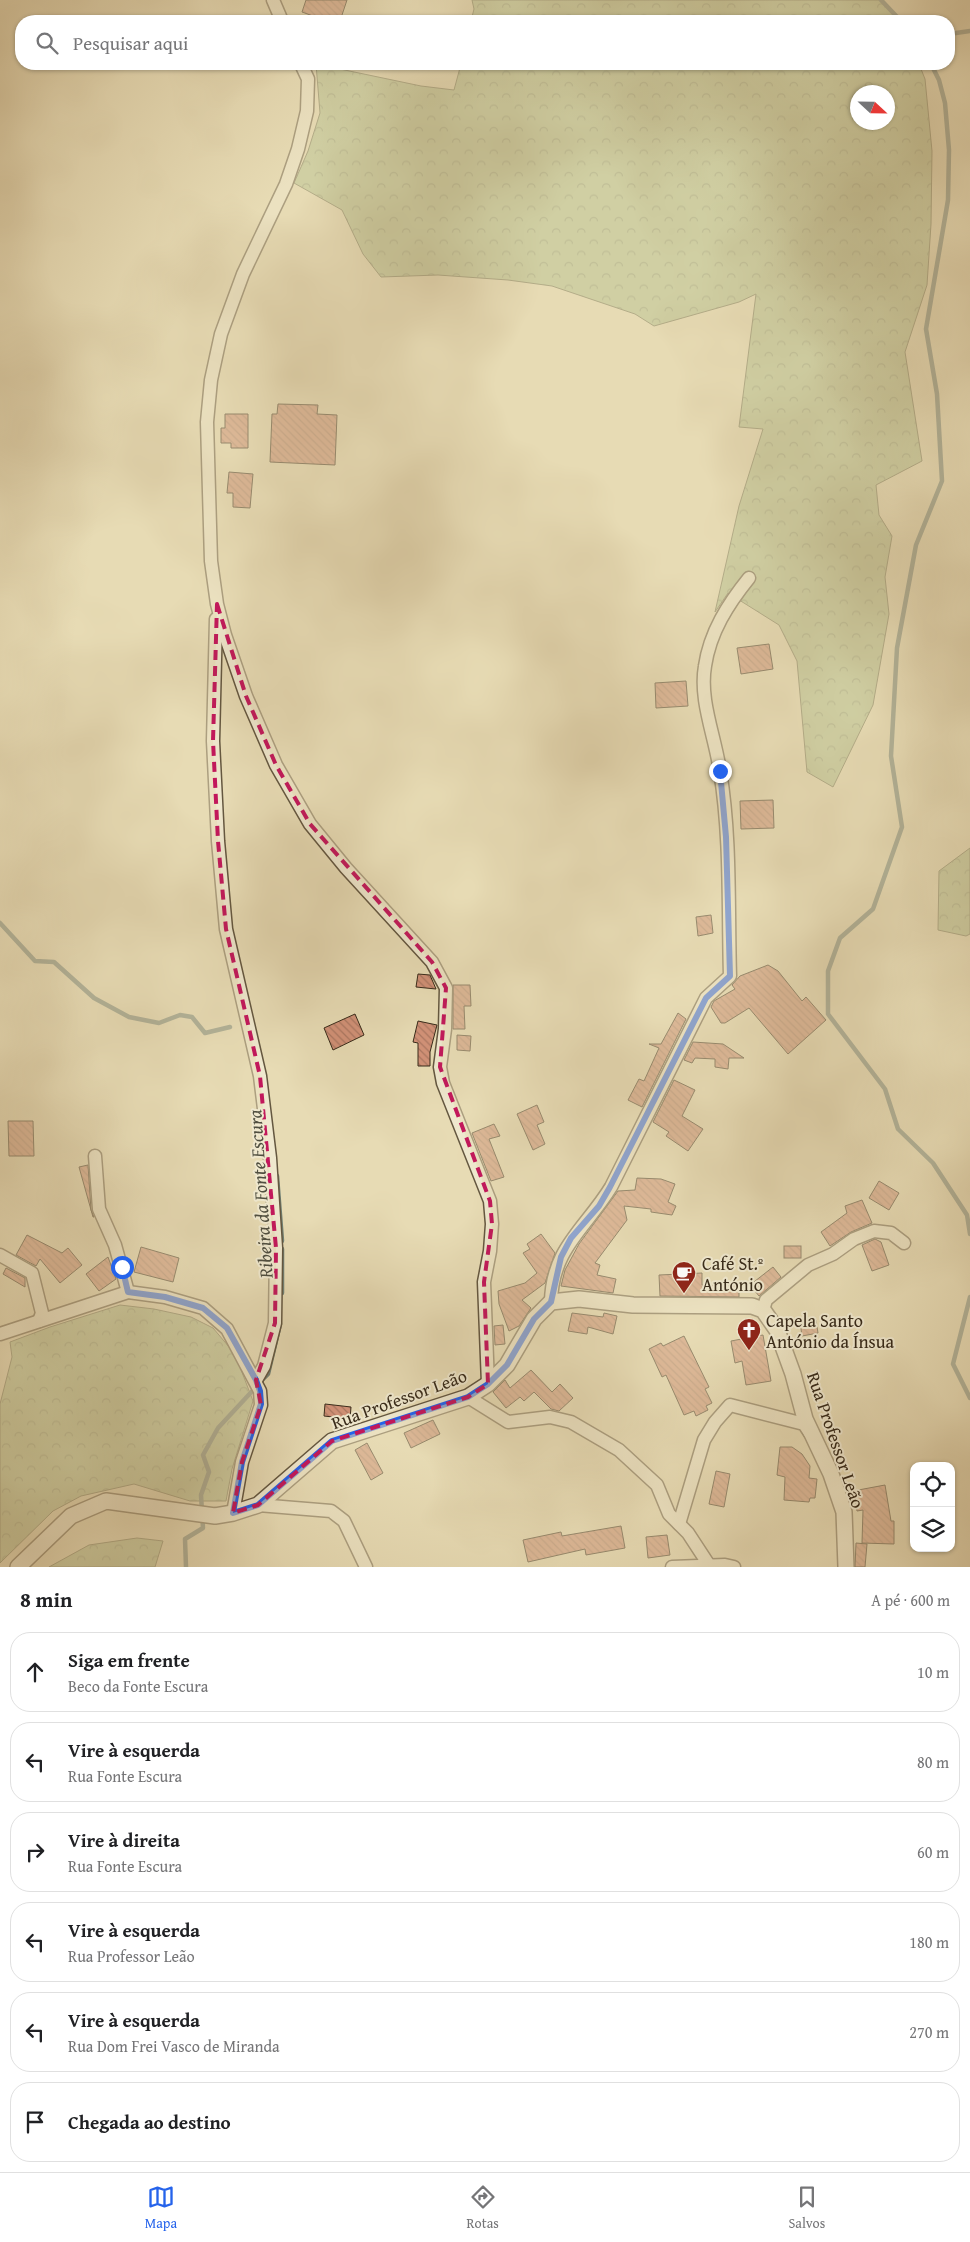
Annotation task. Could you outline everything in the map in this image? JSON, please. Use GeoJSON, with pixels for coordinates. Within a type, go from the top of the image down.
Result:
{"type":"FeatureCollection","features":[{"type":"Feature","properties":{"kind":"street"},"geometry":{"type":"LineString","coordinates":[[273,0],[279,15]]}},
{"type":"Feature","properties":{"kind":"street"},"geometry":{"type":"LineString","coordinates":[[303,70],[308,79],[307,111],[298,149],[286,184],[242,274],[221,334],[211,380],[208,422],[211,561],[217,604],[225,635],[246,696],[276,765],[310,824],[346,868],[432,962],[446,988],[445,1029],[440,1067],[443,1083],[490,1201],[492,1224],[490,1250],[484,1282],[488,1384]]}},
{"type":"Feature","properties":{"kind":"street"},"geometry":{"type":"LineString","coordinates":[[748,578],[725,610],[713,634],[704,666],[705,701],[720,771],[726,837],[730,976],[706,998],[610,1187],[599,1206],[571,1238],[561,1257],[551,1302],[579,1299],[633,1304],[752,1306],[763,1310],[766,1300],[808,1266],[833,1254],[854,1239],[874,1231],[891,1233],[904,1243]]}},
{"type":"Feature","properties":{"kind":"street"},"geometry":{"type":"LineString","coordinates":[[217,604],[213,741],[218,851],[226,929],[260,1076],[270,1158],[276,1248],[274,1324],[258,1386]]}},
{"type":"Feature","properties":{"kind":"street"},"geometry":{"type":"LineString","coordinates":[[95,1156],[99,1210],[115,1245],[128,1292]]}},
{"type":"Feature","properties":{"kind":"street"},"geometry":{"type":"LineString","coordinates":[[0,1254],[32,1273],[42,1313],[39,1321]]}},
{"type":"Feature","properties":{"kind":"street"},"geometry":{"type":"LineString","coordinates":[[0,1334],[128,1292],[165,1297],[203,1308],[227,1328],[258,1386],[261,1404],[242,1462],[233,1513]]}},
{"type":"Feature","properties":{"kind":"street","name":"Rua Professor Leão"},"geometry":{"type":"LineString","coordinates":[[18,1567],[71,1516],[106,1501],[215,1516],[233,1513],[258,1505],[332,1441],[468,1397],[488,1384],[507,1365],[534,1319],[551,1302]]}},
{"type":"Feature","properties":{"kind":"street","name":"Rua Professor Leão"},"geometry":{"type":"LineString","coordinates":[[763,1310],[777,1330],[793,1374],[805,1419],[831,1474],[844,1512],[846,1567]]}},
{"type":"Feature","properties":{"kind":"street"},"geometry":{"type":"LineString","coordinates":[[468,1397],[508,1422],[550,1418],[571,1422],[619,1450],[657,1485],[669,1514],[679,1524],[709,1565]]}},
{"type":"Feature","properties":{"kind":"street"},"geometry":{"type":"LineString","coordinates":[[679,1524],[704,1440],[715,1422],[730,1404],[804,1424],[815,1439]]}},
{"type":"Feature","properties":{"kind":"street"},"geometry":{"type":"LineString","coordinates":[[258,1505],[331,1511],[344,1521],[366,1567]]}},
{"type":"Feature","properties":{"kind":"street"},"geometry":{"type":"LineString","coordinates":[[672,1567],[709,1565],[734,1567]]}},
{"type":"Feature","properties":{"kind":"highlighted area"},"geometry":{"type":"Polygon","coordinates":[[[217,604],[246,696],[276,765],[310,824],[432,962],[446,988],[440,1067],[490,1201],[492,1224],[484,1282],[488,1384],[468,1397],[332,1441],[258,1505],[233,1513],[242,1462],[261,1405],[256,1380],[275,1323],[276,1248],[260,1076],[226,929],[218,841],[213,741],[217,604]]]}},
{"type":"Feature","properties":{"kind":"green space"},"geometry":{"type":"Polygon","coordinates":[[[472,0],[881,0],[895,15],[472,15],[474,9],[472,0]]]}},
{"type":"Feature","properties":{"kind":"green space"},"geometry":{"type":"Polygon","coordinates":[[[316,70],[345,70],[421,86],[454,90],[459,70],[921,70],[925,79],[932,151],[931,224],[927,285],[905,352],[922,461],[876,485],[879,515],[892,536],[885,577],[889,614],[873,705],[833,787],[807,772],[797,661],[779,625],[728,593],[715,612],[739,506],[763,429],[739,427],[756,294],[739,302],[654,326],[635,314],[552,286],[508,280],[438,275],[381,277],[363,254],[342,210],[294,183],[308,151],[320,113],[316,70]]]}},
{"type":"Feature","properties":{"kind":"green space"},"geometry":{"type":"Polygon","coordinates":[[[970,848],[970,934],[966,936],[938,930],[939,871],[970,848]]]}},
{"type":"Feature","properties":{"kind":"green space"},"geometry":{"type":"Polygon","coordinates":[[[120,1305],[154,1309],[191,1317],[213,1328],[235,1354],[253,1401],[232,1469],[226,1501],[190,1501],[134,1484],[81,1496],[53,1511],[0,1563],[0,1404],[12,1357],[10,1342],[120,1305]]]}},
{"type":"Feature","properties":{"kind":"green space"},"geometry":{"type":"Polygon","coordinates":[[[137,1538],[163,1541],[155,1567],[49,1567],[89,1545],[137,1538]]]}},
{"type":"Feature","properties":{"kind":"building"},"geometry":{"type":"Polygon","coordinates":[[[306,0],[347,0],[342,15],[310,15],[302,12],[306,0]]]}},
{"type":"Feature","properties":{"kind":"building"},"geometry":{"type":"Polygon","coordinates":[[[278,404],[318,405],[317,414],[337,415],[335,465],[270,462],[272,414],[277,414],[278,404]]]}},
{"type":"Feature","properties":{"kind":"building"},"geometry":{"type":"Polygon","coordinates":[[[225,414],[248,414],[248,448],[231,448],[231,443],[221,443],[221,428],[225,428],[225,414]]]}},
{"type":"Feature","properties":{"kind":"building"},"geometry":{"type":"Polygon","coordinates":[[[229,472],[253,474],[250,508],[233,507],[233,493],[227,493],[229,472]]]}},
{"type":"Feature","properties":{"kind":"building"},"geometry":{"type":"Polygon","coordinates":[[[769,644],[773,669],[741,674],[737,648],[769,644]]]}},
{"type":"Feature","properties":{"kind":"building"},"geometry":{"type":"Polygon","coordinates":[[[686,681],[688,706],[656,708],[655,683],[686,681]]]}},
{"type":"Feature","properties":{"kind":"building"},"geometry":{"type":"Polygon","coordinates":[[[773,800],[774,828],[741,829],[740,801],[773,800]]]}},
{"type":"Feature","properties":{"kind":"building"},"geometry":{"type":"Polygon","coordinates":[[[711,915],[713,933],[698,936],[696,917],[711,915]]]}},
{"type":"Feature","properties":{"kind":"building"},"geometry":{"type":"Polygon","coordinates":[[[768,965],[778,971],[802,1001],[806,997],[826,1020],[788,1054],[749,1008],[725,1023],[721,1023],[711,1007],[714,1001],[735,989],[732,985],[740,976],[768,965]]]}},
{"type":"Feature","properties":{"kind":"building"},"geometry":{"type":"Polygon","coordinates":[[[418,974],[430,975],[436,989],[416,987],[418,974]]]}},
{"type":"Feature","properties":{"kind":"building"},"geometry":{"type":"Polygon","coordinates":[[[453,985],[470,985],[471,1006],[464,1006],[465,1029],[453,1029],[453,985]]]}},
{"type":"Feature","properties":{"kind":"building"},"geometry":{"type":"Polygon","coordinates":[[[678,1013],[686,1019],[642,1107],[628,1100],[639,1079],[644,1081],[659,1048],[649,1044],[661,1044],[678,1013]]]}},
{"type":"Feature","properties":{"kind":"building"},"geometry":{"type":"Polygon","coordinates":[[[355,1014],[364,1035],[333,1050],[324,1028],[355,1014]]]}},
{"type":"Feature","properties":{"kind":"building"},"geometry":{"type":"Polygon","coordinates":[[[418,1021],[437,1025],[430,1052],[430,1066],[418,1066],[418,1043],[413,1042],[418,1021]]]}},
{"type":"Feature","properties":{"kind":"building"},"geometry":{"type":"Polygon","coordinates":[[[457,1035],[471,1036],[470,1051],[457,1050],[457,1035]]]}},
{"type":"Feature","properties":{"kind":"building"},"geometry":{"type":"Polygon","coordinates":[[[693,1042],[723,1044],[744,1058],[729,1058],[728,1069],[715,1067],[715,1059],[695,1058],[692,1063],[684,1060],[693,1042]]]}},
{"type":"Feature","properties":{"kind":"building"},"geometry":{"type":"Polygon","coordinates":[[[674,1080],[695,1090],[682,1116],[703,1129],[688,1151],[666,1136],[669,1132],[653,1122],[674,1080]]]}},
{"type":"Feature","properties":{"kind":"building"},"geometry":{"type":"Polygon","coordinates":[[[537,1105],[544,1122],[537,1125],[545,1144],[533,1150],[517,1114],[537,1105]]]}},
{"type":"Feature","properties":{"kind":"building"},"geometry":{"type":"Polygon","coordinates":[[[8,1121],[33,1121],[34,1156],[9,1156],[8,1121]]]}},
{"type":"Feature","properties":{"kind":"building"},"geometry":{"type":"Polygon","coordinates":[[[494,1124],[500,1136],[489,1139],[504,1177],[491,1181],[472,1133],[494,1124]]]}},
{"type":"Feature","properties":{"kind":"building"},"geometry":{"type":"Polygon","coordinates":[[[88,1165],[91,1210],[79,1167],[88,1165]]]}},
{"type":"Feature","properties":{"kind":"building"},"geometry":{"type":"Polygon","coordinates":[[[637,1178],[661,1179],[675,1184],[668,1202],[676,1206],[672,1215],[651,1212],[651,1209],[624,1206],[627,1220],[595,1263],[600,1265],[597,1275],[616,1279],[613,1293],[561,1286],[565,1270],[579,1244],[618,1191],[635,1190],[637,1178]]]}},
{"type":"Feature","properties":{"kind":"building"},"geometry":{"type":"Polygon","coordinates":[[[879,1181],[899,1193],[889,1210],[869,1198],[879,1181]]]}},
{"type":"Feature","properties":{"kind":"building"},"geometry":{"type":"Polygon","coordinates":[[[862,1200],[872,1223],[851,1232],[830,1246],[821,1232],[847,1213],[845,1206],[862,1200]]]}},
{"type":"Feature","properties":{"kind":"building"},"geometry":{"type":"Polygon","coordinates":[[[541,1234],[555,1253],[545,1283],[522,1300],[531,1308],[519,1326],[509,1331],[499,1304],[498,1291],[525,1283],[537,1273],[523,1253],[530,1249],[527,1244],[541,1234]]]}},
{"type":"Feature","properties":{"kind":"building"},"geometry":{"type":"Polygon","coordinates":[[[27,1235],[62,1253],[68,1248],[82,1265],[60,1283],[40,1259],[36,1266],[16,1255],[27,1235]]]}},
{"type":"Feature","properties":{"kind":"building"},"geometry":{"type":"Polygon","coordinates":[[[875,1239],[881,1242],[889,1265],[872,1271],[862,1245],[875,1239]]]}},
{"type":"Feature","properties":{"kind":"building"},"geometry":{"type":"Polygon","coordinates":[[[784,1246],[801,1246],[801,1258],[784,1258],[784,1246]]]}},
{"type":"Feature","properties":{"kind":"building"},"geometry":{"type":"Polygon","coordinates":[[[141,1247],[179,1258],[173,1282],[134,1272],[141,1247]]]}},
{"type":"Feature","properties":{"kind":"building"},"geometry":{"type":"Polygon","coordinates":[[[108,1257],[116,1279],[99,1291],[86,1274],[108,1257]]]}},
{"type":"Feature","properties":{"kind":"building"},"geometry":{"type":"Polygon","coordinates":[[[773,1267],[781,1277],[759,1296],[750,1285],[773,1267]]]}},
{"type":"Feature","properties":{"kind":"building"},"geometry":{"type":"Polygon","coordinates":[[[6,1268],[25,1278],[25,1287],[3,1274],[6,1268]]]}},
{"type":"Feature","properties":{"kind":"building"},"geometry":{"type":"Polygon","coordinates":[[[702,1273],[702,1285],[739,1285],[739,1297],[660,1296],[659,1275],[702,1273]]]}},
{"type":"Feature","properties":{"kind":"building"},"geometry":{"type":"Polygon","coordinates":[[[572,1313],[603,1317],[604,1313],[617,1316],[613,1334],[588,1327],[587,1334],[568,1331],[572,1313]]]}},
{"type":"Feature","properties":{"kind":"building"},"geometry":{"type":"Polygon","coordinates":[[[816,1320],[818,1333],[802,1336],[800,1322],[816,1320]]]}},
{"type":"Feature","properties":{"kind":"building"},"geometry":{"type":"Polygon","coordinates":[[[503,1325],[505,1344],[495,1345],[494,1326],[503,1325]]]}},
{"type":"Feature","properties":{"kind":"building","name":"Capela Santo António da Ínsua"},"geometry":{"type":"Polygon","coordinates":[[[763,1335],[771,1381],[746,1385],[742,1361],[735,1363],[731,1341],[763,1335]]]}},
{"type":"Feature","properties":{"kind":"building"},"geometry":{"type":"Polygon","coordinates":[[[684,1336],[709,1387],[705,1389],[712,1403],[706,1406],[708,1410],[696,1416],[694,1411],[684,1415],[666,1375],[662,1377],[649,1349],[661,1343],[663,1346],[684,1336]]]}},
{"type":"Feature","properties":{"kind":"building"},"geometry":{"type":"Polygon","coordinates":[[[531,1370],[552,1392],[560,1384],[573,1398],[559,1411],[551,1409],[534,1392],[524,1401],[520,1397],[506,1408],[493,1392],[505,1380],[510,1388],[531,1370]]]}},
{"type":"Feature","properties":{"kind":"building"},"geometry":{"type":"Polygon","coordinates":[[[325,1404],[351,1407],[350,1419],[324,1416],[325,1404]]]}},
{"type":"Feature","properties":{"kind":"building"},"geometry":{"type":"Polygon","coordinates":[[[433,1420],[440,1434],[411,1448],[404,1433],[433,1420]]]}},
{"type":"Feature","properties":{"kind":"building"},"geometry":{"type":"Polygon","coordinates":[[[367,1443],[383,1473],[371,1480],[355,1450],[367,1443]]]}},
{"type":"Feature","properties":{"kind":"building"},"geometry":{"type":"Polygon","coordinates":[[[780,1447],[792,1447],[802,1454],[810,1466],[809,1478],[817,1479],[815,1498],[810,1498],[809,1502],[784,1500],[785,1477],[777,1475],[780,1447]]]}},
{"type":"Feature","properties":{"kind":"building"},"geometry":{"type":"Polygon","coordinates":[[[716,1471],[730,1474],[724,1507],[709,1504],[716,1471]]]}},
{"type":"Feature","properties":{"kind":"building"},"geometry":{"type":"Polygon","coordinates":[[[885,1485],[891,1521],[894,1521],[894,1544],[862,1543],[863,1510],[857,1511],[853,1491],[885,1485]]]}},
{"type":"Feature","properties":{"kind":"building"},"geometry":{"type":"Polygon","coordinates":[[[621,1526],[625,1548],[586,1555],[585,1549],[528,1562],[523,1540],[561,1532],[562,1536],[621,1526]]]}},
{"type":"Feature","properties":{"kind":"building"},"geometry":{"type":"Polygon","coordinates":[[[667,1535],[670,1555],[648,1558],[646,1537],[667,1535]]]}},
{"type":"Feature","properties":{"kind":"building"},"geometry":{"type":"Polygon","coordinates":[[[856,1543],[867,1544],[865,1567],[855,1567],[856,1543]]]}},
{"type":"Feature","properties":{"kind":"waterway"},"geometry":{"type":"LineString","coordinates":[[881,0],[895,15]]}},
{"type":"Feature","properties":{"kind":"waterway"},"geometry":{"type":"LineString","coordinates":[[955,33],[970,31]]}},
{"type":"Feature","properties":{"kind":"waterway"},"geometry":{"type":"LineString","coordinates":[[934,70],[939,80],[945,103],[949,150],[948,200],[926,329],[937,394],[942,481],[916,545],[897,648],[891,756],[902,827],[873,909],[840,938],[828,971],[828,1014],[885,1089],[898,1129],[933,1163],[967,1215],[970,1234]]}},
{"type":"Feature","properties":{"kind":"waterway","name":"Ribeira da Fonte Escura"},"geometry":{"type":"LineString","coordinates":[[0,923],[35,961],[54,962],[94,998],[129,1017],[159,1023],[180,1015],[192,1017],[205,1033],[230,1027]]}},
{"type":"Feature","properties":{"kind":"waterway","name":"Ribeira da Fonte Escura"},"geometry":{"type":"LineString","coordinates":[[277,1176],[282,1241]]}},
{"type":"Feature","properties":{"kind":"waterway","name":"Ribeira da Fonte Escura"},"geometry":{"type":"LineString","coordinates":[[282,1249],[282,1293]]}},
{"type":"Feature","properties":{"kind":"waterway"},"geometry":{"type":"LineString","coordinates":[[970,1297],[953,1364],[970,1398]]}},
{"type":"Feature","properties":{"kind":"waterway","name":"Ribeira da Fonte Escura"},"geometry":{"type":"LineString","coordinates":[[261,1381],[268,1374],[280,1324]]}},
{"type":"Feature","properties":{"kind":"waterway","name":"Ribeira da Fonte Escura"},"geometry":{"type":"LineString","coordinates":[[186,1567],[185,1539],[203,1528],[201,1495],[209,1472],[203,1455],[218,1428],[256,1387]]}},
{"type":"Feature","properties":{"kind":"place","name":"Café St.º António"},"geometry":{"type":"Point","coordinates":[684,1294]}},
{"type":"Feature","properties":{"kind":"place","name":"Capela Santo António da Ínsua"},"geometry":{"type":"Point","coordinates":[749,1351]}},
{"type":"Feature","properties":{"kind":"route"},"geometry":{"type":"LineString","coordinates":[[122,1267],[128,1292],[165,1297],[203,1308],[227,1328],[256,1380],[260,1391],[261,1404],[242,1462],[233,1513],[258,1505],[332,1441],[372,1426],[468,1397],[488,1384],[507,1365],[534,1319],[551,1302],[561,1257],[571,1238],[599,1206],[610,1187],[684,1041],[695,1024],[706,998],[730,976],[726,837],[720,771]]}}]}
